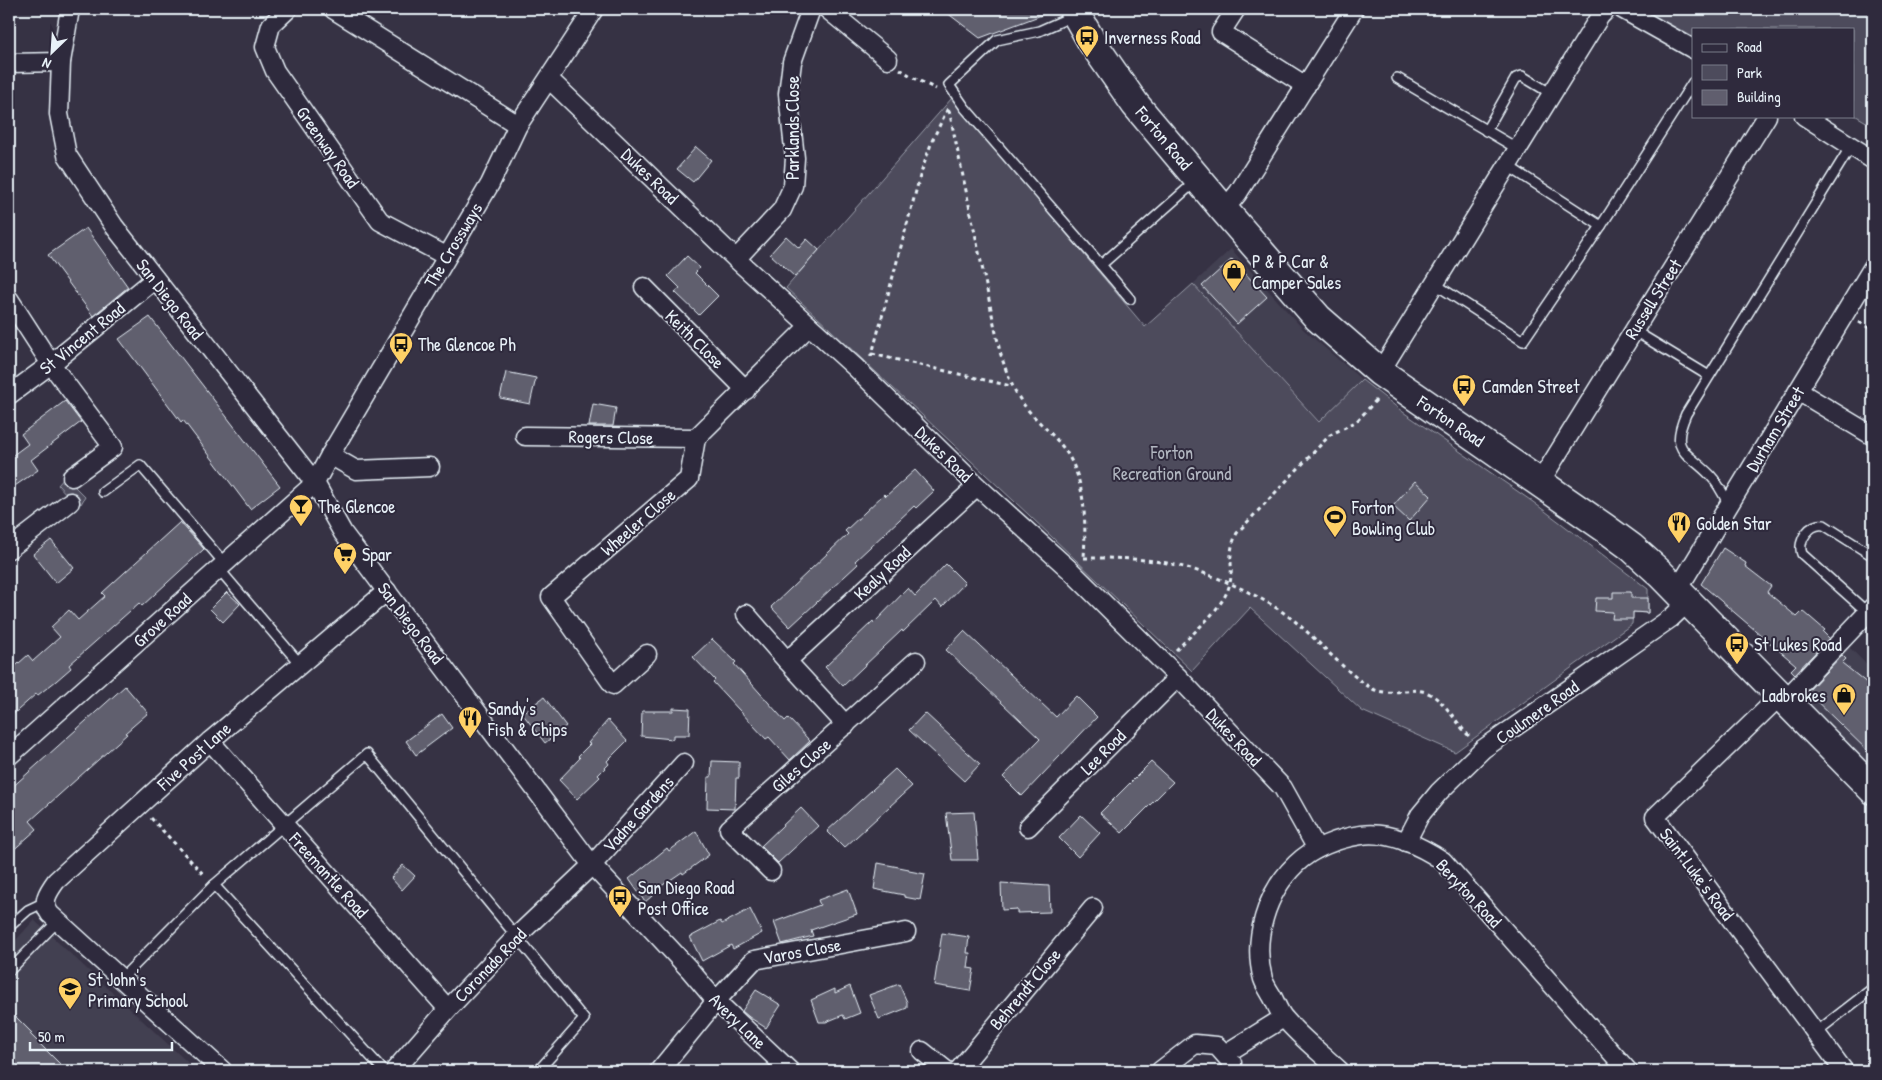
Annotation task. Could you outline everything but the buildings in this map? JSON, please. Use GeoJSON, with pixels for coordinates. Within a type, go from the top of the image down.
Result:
{"type":"FeatureCollection","features":[{"type":"Feature","properties":{"kind":"main road","name":"Forton Road"},"geometry":{"type":"LineString","coordinates":[[1074,12],[1127,94],[1198,180],[1318,318],[1387,377],[1618,537],[1681,595],[1873,790]]}},
{"type":"Feature","properties":{"kind":"street","name":"San Diego Road"},"geometry":{"type":"LineString","coordinates":[[70,9],[61,62],[59,114],[67,155],[114,226],[315,483],[343,533],[388,590],[592,865],[689,969]]}},
{"type":"Feature","properties":{"kind":"street","name":"Greenway Road"},"geometry":{"type":"LineString","coordinates":[[288,9],[271,25],[265,47],[275,71],[380,221],[446,256]]}},
{"type":"Feature","properties":{"kind":"street"},"geometry":{"type":"LineString","coordinates":[[333,9],[518,125]]}},
{"type":"Feature","properties":{"kind":"street","name":"The Crossways"},"geometry":{"type":"LineString","coordinates":[[315,483],[446,256],[490,184],[518,125],[594,9]]}},
{"type":"Feature","properties":{"kind":"street","name":"Parklands Close"},"geometry":{"type":"LineString","coordinates":[[736,259],[782,210],[793,186],[795,158],[788,94],[792,62],[811,9]]}},
{"type":"Feature","properties":{"kind":"street"},"geometry":{"type":"LineString","coordinates":[[828,9],[888,59]]}},
{"type":"Feature","properties":{"kind":"street"},"geometry":{"type":"LineString","coordinates":[[1236,9],[1221,32],[1306,86]]}},
{"type":"Feature","properties":{"kind":"street"},"geometry":{"type":"LineString","coordinates":[[1224,210],[1238,193],[1354,9]]}},
{"type":"Feature","properties":{"kind":"street"},"geometry":{"type":"LineString","coordinates":[[1387,377],[1435,284],[1600,16],[1607,9]]}},
{"type":"Feature","properties":{"kind":"street"},"geometry":{"type":"LineString","coordinates":[[1622,9],[1692,47]]}},
{"type":"Feature","properties":{"kind":"street"},"geometry":{"type":"LineString","coordinates":[[9,63],[61,62]]}},
{"type":"Feature","properties":{"kind":"street","name":"Dukes Road"},"geometry":{"type":"LineString","coordinates":[[549,79],[736,259],[856,368],[977,486],[1070,570],[1178,677],[1283,788],[1317,849]]}},
{"type":"Feature","properties":{"kind":"street","name":"Russell Street"},"geometry":{"type":"LineString","coordinates":[[1540,482],[1766,118]]}},
{"type":"Feature","properties":{"kind":"street"},"geometry":{"type":"LineString","coordinates":[[1807,118],[1873,160]]}},
{"type":"Feature","properties":{"kind":"street","name":"Durham Street"},"geometry":{"type":"LineString","coordinates":[[1681,595],[1686,576],[1873,267]]}},
{"type":"Feature","properties":{"kind":"street","name":"St Vincent Road"},"geometry":{"type":"LineString","coordinates":[[9,395],[51,364],[154,279]]}},
{"type":"Feature","properties":{"kind":"street","name":"Keith Close"},"geometry":{"type":"LineString","coordinates":[[644,287],[746,390]]}},
{"type":"Feature","properties":{"kind":"street"},"geometry":{"type":"LineString","coordinates":[[9,299],[51,364],[113,447],[72,477]]}},
{"type":"Feature","properties":{"kind":"street"},"geometry":{"type":"LineString","coordinates":[[696,438],[810,326]]}},
{"type":"Feature","properties":{"kind":"street"},"geometry":{"type":"LineString","coordinates":[[1798,392],[1873,436]]}},
{"type":"Feature","properties":{"kind":"street","name":"Rogers Close"},"geometry":{"type":"LineString","coordinates":[[525,436],[696,438]]}},
{"type":"Feature","properties":{"kind":"street","name":"Wheeler Close"},"geometry":{"type":"LineString","coordinates":[[647,654],[614,685],[551,597],[689,479],[696,438]]}},
{"type":"Feature","properties":{"kind":"street"},"geometry":{"type":"LineString","coordinates":[[330,455],[356,470],[430,467]]}},
{"type":"Feature","properties":{"kind":"street","name":"Grove Road"},"geometry":{"type":"LineString","coordinates":[[9,756],[315,483]]}},
{"type":"Feature","properties":{"kind":"street","name":"Kealy Road"},"geometry":{"type":"LineString","coordinates":[[787,661],[977,486]]}},
{"type":"Feature","properties":{"kind":"street"},"geometry":{"type":"LineString","coordinates":[[9,549],[70,502]]}},
{"type":"Feature","properties":{"kind":"street","name":"Five Post Lane"},"geometry":{"type":"LineString","coordinates":[[45,902],[50,888],[56,881],[139,805],[210,741],[388,590]]}},
{"type":"Feature","properties":{"kind":"street","name":"Coulmere Road"},"geometry":{"type":"LineString","coordinates":[[1406,842],[1420,815],[1438,792],[1483,749],[1671,618],[1681,595]]}},
{"type":"Feature","properties":{"kind":"street"},"geometry":{"type":"LineString","coordinates":[[746,614],[846,725]]}},
{"type":"Feature","properties":{"kind":"street"},"geometry":{"type":"LineString","coordinates":[[1783,698],[1867,616]]}},
{"type":"Feature","properties":{"kind":"street","name":"Giles Close"},"geometry":{"type":"LineString","coordinates":[[771,871],[729,828],[916,661]]}},
{"type":"Feature","properties":{"kind":"street","name":"Lee Road"},"geometry":{"type":"LineString","coordinates":[[1028,827],[1178,677]]}},
{"type":"Feature","properties":{"kind":"street","name":"Saint Luke's Road"},"geometry":{"type":"LineString","coordinates":[[1783,698],[1655,817],[1844,1071]]}},
{"type":"Feature","properties":{"kind":"street","name":"Freemantle Road"},"geometry":{"type":"LineString","coordinates":[[210,741],[448,1009]]}},
{"type":"Feature","properties":{"kind":"street","name":"Vadne Gardens"},"geometry":{"type":"LineString","coordinates":[[592,865],[684,763]]}},
{"type":"Feature","properties":{"kind":"street","name":"Beryton Road"},"geometry":{"type":"LineString","coordinates":[[1340,1071],[1284,1018],[1263,980],[1258,943],[1265,911],[1280,884],[1296,863],[1317,849],[1362,835],[1383,836],[1406,842],[1427,850],[1443,861],[1628,1071]]}},
{"type":"Feature","properties":{"kind":"street","name":"Coronado Road"},"geometry":{"type":"LineString","coordinates":[[394,1071],[448,1009],[517,936],[592,865]]}},
{"type":"Feature","properties":{"kind":"street"},"geometry":{"type":"LineString","coordinates":[[45,902],[46,909],[57,922],[223,1071]]}},
{"type":"Feature","properties":{"kind":"street","name":"Behrendt Close"},"geometry":{"type":"LineString","coordinates":[[958,1071],[1093,908]]}},
{"type":"Feature","properties":{"kind":"street","name":"Varos Close"},"geometry":{"type":"LineString","coordinates":[[658,1071],[716,1001],[754,960],[906,932]]}},
{"type":"Feature","properties":{"kind":"street","name":"Avery Lane"},"geometry":{"type":"LineString","coordinates":[[689,969],[716,1001],[790,1071]]}},
{"type":"Feature","properties":{"kind":"street"},"geometry":{"type":"LineString","coordinates":[[1225,1054],[1284,1018]]}},
{"type":"Feature","properties":{"kind":"street"},"geometry":{"type":"LineString","coordinates":[[1160,1071],[1195,1044],[1217,1046],[1232,1063],[1230,1071]]}},
{"type":"Feature","properties":{"kind":"street"},"geometry":{"type":"LineString","coordinates":[[922,1051],[947,1071]]}},
{"type":"Feature","properties":{"kind":"lane"},"geometry":{"type":"LineString","coordinates":[[1074,12],[1039,32],[997,40],[949,85],[966,108],[1130,299]]}},
{"type":"Feature","properties":{"kind":"lane"},"geometry":{"type":"LineString","coordinates":[[1486,131],[1516,78],[1522,76],[1552,94]]}},
{"type":"Feature","properties":{"kind":"lane"},"geometry":{"type":"LineString","coordinates":[[1397,78],[1518,150]]}},
{"type":"Feature","properties":{"kind":"lane"},"geometry":{"type":"LineString","coordinates":[[1435,284],[1523,341],[1601,226],[1692,84]]}},
{"type":"Feature","properties":{"kind":"lane"},"geometry":{"type":"LineString","coordinates":[[1729,505],[1711,476],[1681,449],[1680,426],[1851,146]]}},
{"type":"Feature","properties":{"kind":"lane"},"geometry":{"type":"LineString","coordinates":[[1508,166],[1601,226]]}},
{"type":"Feature","properties":{"kind":"lane"},"geometry":{"type":"LineString","coordinates":[[1101,265],[1198,180]]}},
{"type":"Feature","properties":{"kind":"lane"},"geometry":{"type":"LineString","coordinates":[[1634,330],[1709,376]]}},
{"type":"Feature","properties":{"kind":"lane"},"geometry":{"type":"LineString","coordinates":[[103,492],[140,465],[300,664]]}},
{"type":"Feature","properties":{"kind":"lane"},"geometry":{"type":"LineString","coordinates":[[1867,616],[1802,554],[1801,545],[1810,528],[1818,524],[1824,525],[1873,556]]}},
{"type":"Feature","properties":{"kind":"lane"},"geometry":{"type":"LineString","coordinates":[[121,979],[214,885],[367,754],[584,1019],[538,1071]]}},
{"type":"Feature","properties":{"kind":"lane"},"geometry":{"type":"LineString","coordinates":[[214,885],[384,1071]]}},
{"type":"Feature","properties":{"kind":"lane"},"geometry":{"type":"LineString","coordinates":[[9,927],[28,910],[45,902]]}},
{"type":"Feature","properties":{"kind":"lane"},"geometry":{"type":"LineString","coordinates":[[9,971],[57,922]]}},
{"type":"Feature","properties":{"kind":"lane"},"geometry":{"type":"LineString","coordinates":[[1815,1033],[1873,988]]}},
{"type":"Feature","properties":{"kind":"path"},"geometry":{"type":"LineString","coordinates":[[888,59],[906,74],[934,87],[941,94],[949,108],[997,340],[1011,386],[1029,411],[1057,440],[1072,464],[1082,492],[1084,558]]}},
{"type":"Feature","properties":{"kind":"path"},"geometry":{"type":"LineString","coordinates":[[941,94],[949,85]]}},
{"type":"Feature","properties":{"kind":"path"},"geometry":{"type":"LineString","coordinates":[[856,368],[872,354],[920,176],[932,141],[949,108]]}},
{"type":"Feature","properties":{"kind":"path"},"geometry":{"type":"LineString","coordinates":[[872,354],[1011,386]]}},
{"type":"Feature","properties":{"kind":"path"},"geometry":{"type":"LineString","coordinates":[[1163,662],[1208,619],[1216,608],[1230,583],[1230,556],[1238,533],[1330,435],[1357,421],[1387,377]]}},
{"type":"Feature","properties":{"kind":"path"},"geometry":{"type":"LineString","coordinates":[[1070,570],[1084,558],[1134,559],[1170,563],[1230,583],[1296,622],[1359,679],[1374,689],[1395,693],[1422,691],[1435,697],[1463,730],[1483,749]]}},
{"type":"Feature","properties":{"kind":"path"},"geometry":{"type":"LineString","coordinates":[[139,805],[214,885]]}},
{"type":"Feature","properties":{"kind":"shaded area"},"geometry":{"type":"Polygon","coordinates":[[[1231,249],[1303,329],[1362,380],[1320,422],[1193,284],[1231,249]]]}},
{"type":"Feature","properties":{"kind":"shaded area"},"geometry":{"type":"Polygon","coordinates":[[[1845,643],[1873,671],[1873,770],[1799,693],[1845,643]]]}},
{"type":"Feature","properties":{"kind":"shaded area","name":"St John's Primary School"},"geometry":{"type":"Polygon","coordinates":[[[34,920],[197,1071],[9,1071],[9,948],[34,920]]]}},
{"type":"Feature","properties":{"kind":"green space"},"geometry":{"type":"Polygon","coordinates":[[[1642,9],[1873,9],[1873,126],[1854,115],[1854,28],[1692,28],[1692,38],[1642,9]]]}},
{"type":"Feature","properties":{"kind":"green space","name":"Forton Recreation Ground"},"geometry":{"type":"Polygon","coordinates":[[[952,98],[1145,327],[1193,284],[1319,422],[1362,380],[1403,412],[1533,502],[1648,589],[1648,613],[1633,612],[1632,624],[1455,752],[1362,711],[1250,608],[1192,671],[1030,516],[786,288],[952,98]]]}},
{"type":"Feature","properties":{"kind":"green space"},"geometry":{"type":"Polygon","coordinates":[[[65,477],[85,497],[81,504],[67,495],[58,485],[65,477]]]}},
{"type":"Feature","properties":{"kind":"place","name":"Inverness Road"},"geometry":{"type":"Point","coordinates":[1087,58]}},
{"type":"Feature","properties":{"kind":"place","name":"P & P Car & Camper Sales"},"geometry":{"type":"Point","coordinates":[1234,292]}},
{"type":"Feature","properties":{"kind":"place","name":"The Glencoe Ph"},"geometry":{"type":"Point","coordinates":[401,365]}},
{"type":"Feature","properties":{"kind":"place","name":"Camden Street"},"geometry":{"type":"Point","coordinates":[1464,407]}},
{"type":"Feature","properties":{"kind":"place","name":"The Glencoe"},"geometry":{"type":"Point","coordinates":[301,527]}},
{"type":"Feature","properties":{"kind":"place","name":"Forton Bowling Club"},"geometry":{"type":"Point","coordinates":[1335,538]}},
{"type":"Feature","properties":{"kind":"place","name":"Golden Star"},"geometry":{"type":"Point","coordinates":[1679,544]}},
{"type":"Feature","properties":{"kind":"place","name":"Spar"},"geometry":{"type":"Point","coordinates":[345,575]}},
{"type":"Feature","properties":{"kind":"place","name":"St Lukes Road"},"geometry":{"type":"Point","coordinates":[1737,665]}},
{"type":"Feature","properties":{"kind":"place","name":"Ladbrokes"},"geometry":{"type":"Point","coordinates":[1844,716]}},
{"type":"Feature","properties":{"kind":"place","name":"Sandy's Fish & Chips"},"geometry":{"type":"Point","coordinates":[470,739]}},
{"type":"Feature","properties":{"kind":"place","name":"San Diego Road Post Office"},"geometry":{"type":"Point","coordinates":[620,918]}},
{"type":"Feature","properties":{"kind":"place","name":"St John's Primary School"},"geometry":{"type":"Point","coordinates":[70,1010]}}]}
